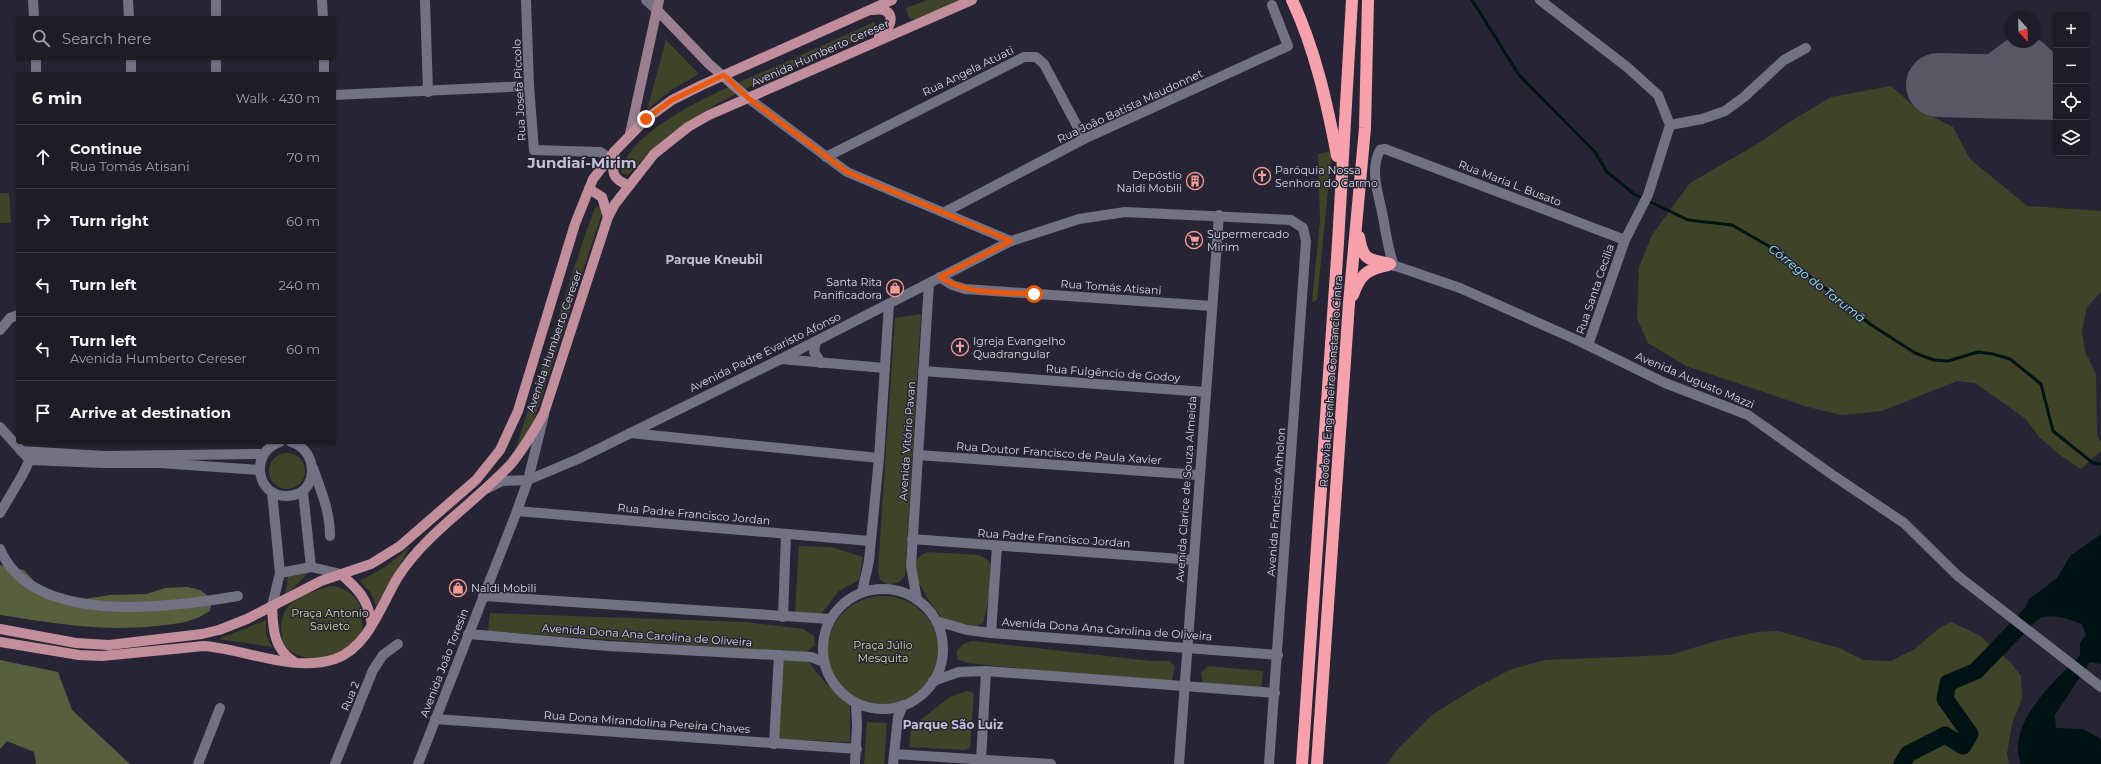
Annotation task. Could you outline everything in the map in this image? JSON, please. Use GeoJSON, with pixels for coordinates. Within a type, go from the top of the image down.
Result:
{"type":"FeatureCollection","features":[{"type":"Feature","properties":{"kind":"highway"},"geometry":{"type":"LineString","coordinates":[[1292,0],[1303,24],[1327,104],[1341,174]]}},
{"type":"Feature","properties":{"kind":"highway","name":"Rodovia Engenheiro Constancio Cintra"},"geometry":{"type":"LineString","coordinates":[[1302,764],[1337,251],[1352,0]]}},
{"type":"Feature","properties":{"kind":"highway","name":"Rodovia Engenheiro Constancio Cintra"},"geometry":{"type":"LineString","coordinates":[[1317,764],[1349,303],[1365,128],[1368,0]]}},
{"type":"Feature","properties":{"kind":"highway"},"geometry":{"type":"LineString","coordinates":[[1358,203],[1359,233],[1362,253],[1366,258],[1392,265]]}},
{"type":"Feature","properties":{"kind":"highway"},"geometry":{"type":"LineString","coordinates":[[1349,303],[1360,279],[1371,268],[1392,265]]}},
{"type":"Feature","properties":{"kind":"main road"},"geometry":{"type":"LineString","coordinates":[[630,134],[658,11],[659,0]]}},
{"type":"Feature","properties":{"kind":"main road","name":"Avenida Humberto Cereser"},"geometry":{"type":"LineString","coordinates":[[0,629],[76,643],[109,645],[202,634],[220,630],[321,581],[371,564],[400,546],[476,480],[500,450],[518,411],[575,224],[589,189],[612,155],[630,134],[646,119],[672,100],[724,75],[892,0]]}},
{"type":"Feature","properties":{"kind":"main road","name":"Avenida Humberto Cereser"},"geometry":{"type":"LineString","coordinates":[[0,642],[79,655],[102,656],[204,646],[219,647],[295,663],[322,662],[342,655],[358,644],[372,624],[411,559],[511,464],[529,440],[544,413],[608,217],[628,185],[654,154],[683,130],[709,115],[858,48],[972,0]]}},
{"type":"Feature","properties":{"kind":"main road"},"geometry":{"type":"LineString","coordinates":[[858,48],[881,34],[891,24],[887,11],[882,8],[864,12]]}},
{"type":"Feature","properties":{"kind":"main road"},"geometry":{"type":"LineString","coordinates":[[658,11],[704,59],[724,75],[748,98]]}},
{"type":"Feature","properties":{"kind":"main road"},"geometry":{"type":"LineString","coordinates":[[612,155],[614,175],[619,181],[628,185]]}},
{"type":"Feature","properties":{"kind":"main road"},"geometry":{"type":"LineString","coordinates":[[589,189],[602,197],[608,217]]}},
{"type":"Feature","properties":{"kind":"main road"},"geometry":{"type":"LineString","coordinates":[[341,574],[360,591],[367,602],[372,624]]}},
{"type":"Feature","properties":{"kind":"main road"},"geometry":{"type":"LineString","coordinates":[[272,606],[273,631],[278,646],[285,656],[295,663]]}},
{"type":"Feature","properties":{"kind":"street"},"geometry":{"type":"LineString","coordinates":[[33,0],[34,16]]}},
{"type":"Feature","properties":{"kind":"street"},"geometry":{"type":"LineString","coordinates":[[128,0],[129,16]]}},
{"type":"Feature","properties":{"kind":"street"},"geometry":{"type":"LineString","coordinates":[[216,0],[216,16]]}},
{"type":"Feature","properties":{"kind":"street"},"geometry":{"type":"LineString","coordinates":[[322,0],[323,16]]}},
{"type":"Feature","properties":{"kind":"street"},"geometry":{"type":"LineString","coordinates":[[425,0],[428,92]]}},
{"type":"Feature","properties":{"kind":"street","name":"Rua Josefa Piccolo"},"geometry":{"type":"LineString","coordinates":[[526,0],[529,86],[534,150],[600,152],[612,155]]}},
{"type":"Feature","properties":{"kind":"street"},"geometry":{"type":"LineString","coordinates":[[646,0],[658,11]]}},
{"type":"Feature","properties":{"kind":"street"},"geometry":{"type":"LineString","coordinates":[[1540,0],[1627,67],[1658,94],[1670,125],[1702,119],[1725,111],[1744,97],[1784,60],[1806,48]]}},
{"type":"Feature","properties":{"kind":"street","name":"Rua João Batista Maudonnet"},"geometry":{"type":"LineString","coordinates":[[944,212],[1084,139],[1288,46],[1272,5]]}},
{"type":"Feature","properties":{"kind":"street","name":"Rua Angela Atuati"},"geometry":{"type":"LineString","coordinates":[[826,157],[1024,57],[1036,57],[1044,64],[1084,139]]}},
{"type":"Feature","properties":{"kind":"street"},"geometry":{"type":"LineString","coordinates":[[36,60],[36,72]]}},
{"type":"Feature","properties":{"kind":"street"},"geometry":{"type":"LineString","coordinates":[[131,60],[131,72]]}},
{"type":"Feature","properties":{"kind":"street"},"geometry":{"type":"LineString","coordinates":[[216,60],[216,72]]}},
{"type":"Feature","properties":{"kind":"street"},"geometry":{"type":"LineString","coordinates":[[324,60],[324,72]]}},
{"type":"Feature","properties":{"kind":"street"},"geometry":{"type":"LineString","coordinates":[[336,95],[428,92],[529,86]]}},
{"type":"Feature","properties":{"kind":"street"},"geometry":{"type":"LineString","coordinates":[[748,98],[847,172],[1011,241]]}},
{"type":"Feature","properties":{"kind":"street","name":"Rua Santa Cecilia"},"geometry":{"type":"LineString","coordinates":[[1588,345],[1625,240],[1646,200],[1670,125]]}},
{"type":"Feature","properties":{"kind":"street","name":"Rua Maria L. Busato"},"geometry":{"type":"LineString","coordinates":[[1392,265],[1387,248],[1376,184],[1376,158],[1380,150],[1386,149],[1625,240]]}},
{"type":"Feature","properties":{"kind":"street","name":"Avenida Padre Evaristo Afonso"},"geometry":{"type":"LineString","coordinates":[[528,480],[578,459],[781,359],[1011,241],[1079,219],[1102,214],[1125,212],[1290,220],[1303,228],[1306,241]]}},
{"type":"Feature","properties":{"kind":"street","name":"Avenida Clarice de Souza Almeida"},"geometry":{"type":"LineString","coordinates":[[1179,764],[1219,216]]}},
{"type":"Feature","properties":{"kind":"street","name":"Avenida Francisco Anholon"},"geometry":{"type":"LineString","coordinates":[[1269,764],[1278,655],[1306,241]]}},
{"type":"Feature","properties":{"kind":"street","name":"Avenida Augusto Mazzi"},"geometry":{"type":"LineString","coordinates":[[1392,265],[1460,288],[1588,345],[1665,383],[1748,415],[1834,476],[1904,523],[1958,576],[1994,606],[2101,687]]}},
{"type":"Feature","properties":{"kind":"street","name":"Rua Tomás Atisani"},"geometry":{"type":"LineString","coordinates":[[940,277],[952,285],[965,289],[1212,306]]}},
{"type":"Feature","properties":{"kind":"street","name":"Avenida Vitório Pavan"},"geometry":{"type":"LineString","coordinates":[[917,600],[911,566],[912,539],[929,283]]}},
{"type":"Feature","properties":{"kind":"street"},"geometry":{"type":"LineString","coordinates":[[862,592],[867,572],[879,458],[889,304]]}},
{"type":"Feature","properties":{"kind":"street"},"geometry":{"type":"LineString","coordinates":[[0,330],[10,318],[16,316]]}},
{"type":"Feature","properties":{"kind":"street"},"geometry":{"type":"LineString","coordinates":[[816,340],[814,352],[821,363]]}},
{"type":"Feature","properties":{"kind":"street"},"geometry":{"type":"LineString","coordinates":[[781,359],[885,368]]}},
{"type":"Feature","properties":{"kind":"street","name":"Rua Fulgêncio de Godoy"},"geometry":{"type":"LineString","coordinates":[[923,371],[1205,392]]}},
{"type":"Feature","properties":{"kind":"street","name":"Avenida João Toresin"},"geometry":{"type":"LineString","coordinates":[[418,764],[482,596],[517,511],[528,480],[544,413]]}},
{"type":"Feature","properties":{"kind":"street"},"geometry":{"type":"LineString","coordinates":[[0,427],[21,451],[31,456],[104,463],[160,463],[259,470]]}},
{"type":"Feature","properties":{"kind":"street"},"geometry":{"type":"LineString","coordinates":[[630,433],[879,458]]}},
{"type":"Feature","properties":{"kind":"street"},"geometry":{"type":"LineString","coordinates":[[276,444],[270,447],[263,454],[258,464],[263,482],[272,492],[286,496],[294,496],[303,492],[312,477],[312,468]]}},
{"type":"Feature","properties":{"kind":"street"},"geometry":{"type":"LineString","coordinates":[[295,444],[304,449],[309,456]]}},
{"type":"Feature","properties":{"kind":"street"},"geometry":{"type":"LineString","coordinates":[[309,444],[309,456],[312,468],[325,500],[330,519],[330,536]]}},
{"type":"Feature","properties":{"kind":"street"},"geometry":{"type":"LineString","coordinates":[[31,456],[263,454]]}},
{"type":"Feature","properties":{"kind":"street","name":"Rua Doutor Francisco de Paula Xavier"},"geometry":{"type":"LineString","coordinates":[[918,455],[1199,475]]}},
{"type":"Feature","properties":{"kind":"street"},"geometry":{"type":"LineString","coordinates":[[0,513],[31,456]]}},
{"type":"Feature","properties":{"kind":"street"},"geometry":{"type":"LineString","coordinates":[[482,491],[502,481],[528,480]]}},
{"type":"Feature","properties":{"kind":"street"},"geometry":{"type":"LineString","coordinates":[[272,492],[280,573],[272,606]]}},
{"type":"Feature","properties":{"kind":"street"},"geometry":{"type":"LineString","coordinates":[[303,492],[311,567]]}},
{"type":"Feature","properties":{"kind":"street","name":"Rua Padre Francisco Jordan"},"geometry":{"type":"LineString","coordinates":[[517,511],[870,541]]}},
{"type":"Feature","properties":{"kind":"street"},"geometry":{"type":"LineString","coordinates":[[783,617],[786,534]]}},
{"type":"Feature","properties":{"kind":"street","name":"Rua Padre Francisco Jordan"},"geometry":{"type":"LineString","coordinates":[[912,539],[1194,560]]}},
{"type":"Feature","properties":{"kind":"street"},"geometry":{"type":"LineString","coordinates":[[991,633],[998,546]]}},
{"type":"Feature","properties":{"kind":"street"},"geometry":{"type":"LineString","coordinates":[[0,549],[7,562],[26,582],[56,597],[73,601],[108,606],[163,606],[238,596]]}},
{"type":"Feature","properties":{"kind":"street"},"geometry":{"type":"LineString","coordinates":[[280,573],[311,567],[341,574]]}},
{"type":"Feature","properties":{"kind":"street"},"geometry":{"type":"LineString","coordinates":[[875,589],[889,589],[904,593],[917,600],[925,606],[936,621],[941,632],[942,656],[933,680],[920,695],[903,705],[878,709],[856,703],[841,692],[834,683],[824,662],[822,646],[830,619],[844,603],[862,592],[875,589]]}},
{"type":"Feature","properties":{"kind":"street"},"geometry":{"type":"LineString","coordinates":[[482,596],[830,619]]}},
{"type":"Feature","properties":{"kind":"street","name":"Avenida Dona Ana Carolina de Oliveira"},"geometry":{"type":"LineString","coordinates":[[936,621],[966,630],[991,633],[1278,655]]}},
{"type":"Feature","properties":{"kind":"street","name":"Avenida Dona Ana Carolina de Oliveira"},"geometry":{"type":"LineString","coordinates":[[468,634],[608,646],[811,657],[824,662]]}},
{"type":"Feature","properties":{"kind":"street","name":"Rua 2"},"geometry":{"type":"LineString","coordinates":[[335,764],[375,666],[383,655],[398,644]]}},
{"type":"Feature","properties":{"kind":"street"},"geometry":{"type":"LineString","coordinates":[[774,744],[778,655]]}},
{"type":"Feature","properties":{"kind":"street"},"geometry":{"type":"LineString","coordinates":[[933,680],[959,672],[986,671],[1275,693]]}},
{"type":"Feature","properties":{"kind":"street"},"geometry":{"type":"LineString","coordinates":[[981,760],[986,671]]}},
{"type":"Feature","properties":{"kind":"street"},"geometry":{"type":"LineString","coordinates":[[855,764],[857,749],[856,703]]}},
{"type":"Feature","properties":{"kind":"street"},"geometry":{"type":"LineString","coordinates":[[903,705],[898,718],[893,759],[981,760],[1051,764]]}},
{"type":"Feature","properties":{"kind":"street"},"geometry":{"type":"LineString","coordinates":[[198,764],[220,708]]}},
{"type":"Feature","properties":{"kind":"street","name":"Rua Dona Mirandolina Pereira Chaves"},"geometry":{"type":"LineString","coordinates":[[435,719],[857,749]]}},
{"type":"Feature","properties":{"kind":"green space"},"geometry":{"type":"Polygon","coordinates":[[[928,0],[962,0],[916,20],[909,18],[906,8],[928,0]]]}},
{"type":"Feature","properties":{"kind":"green space"},"geometry":{"type":"Polygon","coordinates":[[[874,22],[879,31],[760,82],[730,97],[675,130],[651,150],[628,175],[621,173],[628,155],[643,139],[663,123],[687,108],[712,95],[874,22]]]}},
{"type":"Feature","properties":{"kind":"green space"},"geometry":{"type":"Polygon","coordinates":[[[666,40],[699,74],[671,90],[647,110],[666,40]]]}},
{"type":"Feature","properties":{"kind":"green space"},"geometry":{"type":"Polygon","coordinates":[[[1891,86],[1917,109],[1953,127],[1970,159],[2027,206],[2101,211],[2101,292],[2087,307],[2082,331],[2085,351],[2096,374],[2097,435],[2101,442],[2101,451],[2081,469],[2060,455],[2039,437],[2026,419],[1975,383],[1957,381],[1882,411],[1842,415],[1808,407],[1686,366],[1648,343],[1637,318],[1639,267],[1652,235],[1690,183],[1759,143],[1791,121],[1831,97],[1891,86]]]}},
{"type":"Feature","properties":{"kind":"green space"},"geometry":{"type":"Polygon","coordinates":[[[1332,151],[1317,300],[1312,302],[1320,220],[1318,154],[1332,151]]]}},
{"type":"Feature","properties":{"kind":"green space"},"geometry":{"type":"Polygon","coordinates":[[[0,193],[9,193],[11,223],[0,223],[0,193]]]}},
{"type":"Feature","properties":{"kind":"green space"},"geometry":{"type":"Polygon","coordinates":[[[600,205],[603,210],[534,420],[515,451],[585,235],[595,208],[600,205]]]}},
{"type":"Feature","properties":{"kind":"green space"},"geometry":{"type":"Polygon","coordinates":[[[921,314],[905,576],[899,582],[889,585],[880,580],[878,569],[895,318],[921,314]]]}},
{"type":"Feature","properties":{"kind":"green space"},"geometry":{"type":"Polygon","coordinates":[[[291,453],[300,458],[304,464],[304,478],[300,484],[291,489],[283,489],[274,484],[270,478],[269,467],[274,458],[280,454],[291,453]]]}},
{"type":"Feature","properties":{"kind":"green space"},"geometry":{"type":"Polygon","coordinates":[[[799,546],[831,547],[863,557],[859,580],[839,591],[821,614],[795,612],[799,546]]]}},
{"type":"Feature","properties":{"kind":"green space"},"geometry":{"type":"Polygon","coordinates":[[[410,547],[376,606],[371,593],[360,581],[385,567],[410,547]]]}},
{"type":"Feature","properties":{"kind":"green space"},"geometry":{"type":"Polygon","coordinates":[[[928,552],[979,555],[989,561],[991,574],[988,601],[983,623],[976,626],[945,622],[920,585],[916,574],[915,565],[919,557],[928,552]]]}},
{"type":"Feature","properties":{"kind":"green space"},"geometry":{"type":"Polygon","coordinates":[[[0,565],[24,570],[45,593],[78,600],[110,595],[146,594],[165,588],[187,587],[200,590],[212,599],[210,611],[196,618],[183,622],[135,628],[77,626],[0,615],[0,565]]]}},
{"type":"Feature","properties":{"kind":"green space"},"geometry":{"type":"Polygon","coordinates":[[[309,572],[285,596],[288,576],[309,572]]]}},
{"type":"Feature","properties":{"kind":"green space","name":"Praça Antonio Savieto"},"geometry":{"type":"Polygon","coordinates":[[[333,586],[350,593],[358,601],[361,612],[362,631],[351,645],[325,657],[306,657],[292,652],[284,643],[281,633],[283,616],[287,608],[295,600],[322,588],[333,586]]]}},
{"type":"Feature","properties":{"kind":"green space","name":"Praça Júlio Mesquita"},"geometry":{"type":"Polygon","coordinates":[[[883,596],[904,601],[914,606],[922,613],[929,621],[934,631],[939,652],[934,673],[929,683],[922,691],[914,698],[904,703],[883,708],[862,703],[852,698],[844,691],[837,683],[832,673],[827,652],[832,631],[837,621],[844,613],[852,606],[862,601],[883,596]]]}},
{"type":"Feature","properties":{"kind":"green space"},"geometry":{"type":"Polygon","coordinates":[[[490,613],[746,622],[803,629],[814,636],[815,645],[805,653],[488,631],[490,613]]]}},
{"type":"Feature","properties":{"kind":"green space"},"geometry":{"type":"Polygon","coordinates":[[[266,620],[266,634],[272,647],[219,639],[266,620]]]}},
{"type":"Feature","properties":{"kind":"green space"},"geometry":{"type":"Polygon","coordinates":[[[1951,622],[1979,635],[2010,662],[2021,676],[2022,699],[2012,724],[2007,754],[2009,764],[1387,764],[1398,749],[1432,715],[1475,688],[1512,669],[1545,660],[1670,655],[1716,641],[1757,632],[1778,631],[1839,648],[1863,660],[1891,661],[1915,649],[1938,629],[1951,622]]]}},
{"type":"Feature","properties":{"kind":"green space"},"geometry":{"type":"Polygon","coordinates":[[[973,641],[1151,661],[1169,661],[1175,666],[1171,684],[968,663],[957,659],[957,650],[963,644],[973,641]]]}},
{"type":"Feature","properties":{"kind":"green space","name":"Praça Júlio Mesquita"},"geometry":{"type":"Polygon","coordinates":[[[783,659],[808,661],[827,684],[850,703],[850,742],[777,739],[783,659]]]}},
{"type":"Feature","properties":{"kind":"green space"},"geometry":{"type":"Polygon","coordinates":[[[0,660],[58,672],[72,710],[130,764],[36,764],[34,752],[7,741],[0,749],[0,660]]]}},
{"type":"Feature","properties":{"kind":"green space"},"geometry":{"type":"Polygon","coordinates":[[[1208,666],[1263,671],[1261,689],[1203,684],[1201,673],[1208,666]]]}},
{"type":"Feature","properties":{"kind":"green space"},"geometry":{"type":"Polygon","coordinates":[[[967,691],[974,693],[970,747],[965,750],[909,747],[911,727],[950,697],[967,691]]]}},
{"type":"Feature","properties":{"kind":"green space"},"geometry":{"type":"Polygon","coordinates":[[[867,722],[887,723],[884,764],[864,764],[867,722]]]}},
{"type":"Feature","properties":{"kind":"shaded area"},"geometry":{"type":"Polygon","coordinates":[[[2101,534],[2101,664],[2090,662],[2055,715],[2056,728],[2083,729],[2101,739],[2101,764],[2021,764],[2018,749],[2020,734],[2026,719],[2046,690],[2080,655],[2080,643],[2086,635],[2082,624],[2071,620],[2053,616],[2036,620],[2026,607],[2028,600],[2057,578],[2070,556],[2101,534]]]}},
{"type":"Feature","properties":{"kind":"waterway","name":"Córrego do Tarumã"},"geometry":{"type":"LineString","coordinates":[[1472,0],[1519,75],[1595,152],[1607,172],[1634,194],[1688,220],[1732,225],[1779,252],[1870,324],[1915,353],[1934,360],[1948,361],[1978,352],[1993,354],[2010,359],[2041,384],[2053,431],[2093,463],[2101,464]]}},
{"type":"Feature","properties":{"kind":"waterway"},"geometry":{"type":"LineString","coordinates":[[1902,764],[1908,754],[1945,735],[1963,746],[1970,734],[1945,699],[1948,683],[1976,671],[2032,613],[2050,603]]}},
{"type":"Feature","properties":{"kind":"taxiway"},"geometry":{"type":"LineString","coordinates":[[1968,85],[2014,51],[2034,52],[2053,69]]}},
{"type":"Feature","properties":{"kind":"runway"},"geometry":{"type":"LineString","coordinates":[[1938,85],[2053,88]]}},
{"type":"Feature","properties":{"kind":"place","name":"Paróquia Nossa Senhora do Carmo"},"geometry":{"type":"Point","coordinates":[1262,176]}},
{"type":"Feature","properties":{"kind":"place","name":"Depóstio Naldi Mobili"},"geometry":{"type":"Point","coordinates":[1195,181]}},
{"type":"Feature","properties":{"kind":"place","name":"Supermercado Mirim"},"geometry":{"type":"Point","coordinates":[1194,240]}},
{"type":"Feature","properties":{"kind":"place","name":"Santa Rita Panificadora"},"geometry":{"type":"Point","coordinates":[895,288]}},
{"type":"Feature","properties":{"kind":"place","name":"Igreja Evangelho Quadrangular"},"geometry":{"type":"Point","coordinates":[960,347]}},
{"type":"Feature","properties":{"kind":"place","name":"Naldi Mobili"},"geometry":{"type":"Point","coordinates":[458,588]}},
{"type":"Feature","properties":{"kind":"district","name":"Jundiaí-Mirim"},"geometry":{"type":"Point","coordinates":[582,162]}},
{"type":"Feature","properties":{"kind":"district","name":"Parque Kneubil"},"geometry":{"type":"Point","coordinates":[714,259]}},
{"type":"Feature","properties":{"kind":"district","name":"Parque São Luiz"},"geometry":{"type":"Point","coordinates":[953,724]}},
{"type":"Feature","properties":{"kind":"route"},"geometry":{"type":"LineString","coordinates":[[646,119],[672,100],[724,75],[748,98],[847,172],[1011,241],[940,277],[952,285],[965,289],[1034,294]]}}]}
